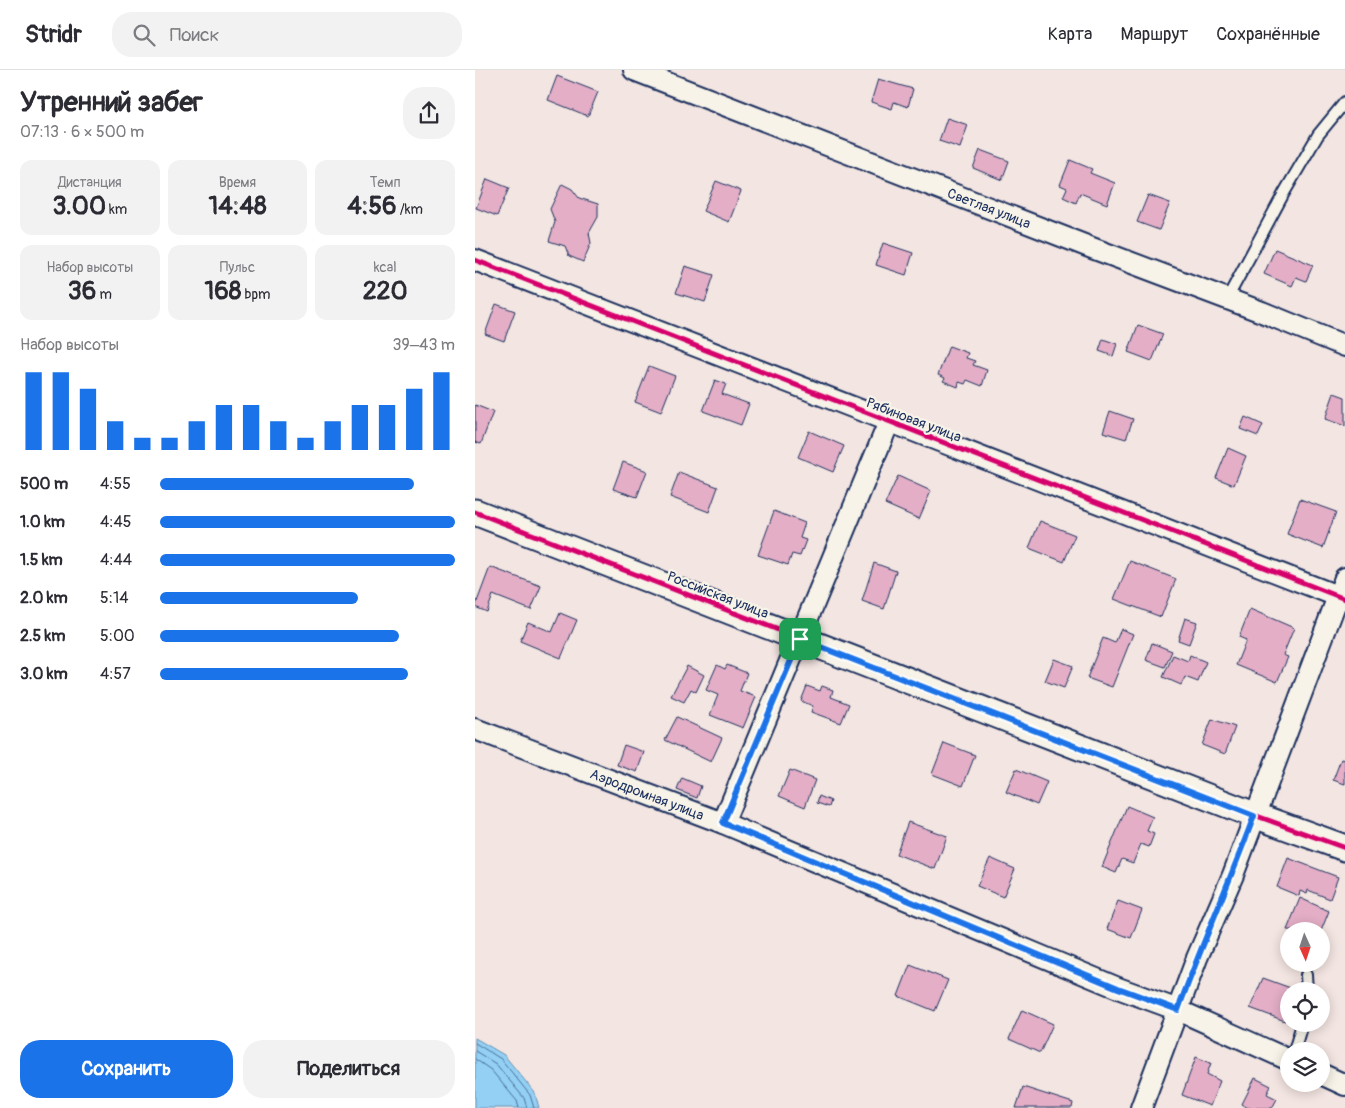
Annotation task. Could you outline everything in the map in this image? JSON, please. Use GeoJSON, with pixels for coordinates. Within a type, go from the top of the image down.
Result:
{"type":"FeatureCollection","features":[{"type":"Feature","properties":{"kind":"street","name":"Светлая улица"},"geometry":{"type":"LineString","coordinates":[[635,70],[1092,248],[1227,298],[1345,346]]}},
{"type":"Feature","properties":{"kind":"street","name":"Рябиновая улица"},"geometry":{"type":"LineString","coordinates":[[475,260],[889,422],[1343,591]]}},
{"type":"Feature","properties":{"kind":"street"},"geometry":{"type":"LineString","coordinates":[[723,823],[889,422]]}},
{"type":"Feature","properties":{"kind":"street","name":"Российская улица"},"geometry":{"type":"LineString","coordinates":[[475,512],[1254,816],[1345,848]]}},
{"type":"Feature","properties":{"kind":"street"},"geometry":{"type":"LineString","coordinates":[[1141,1108],[1197,958],[1233,875],[1254,816],[1343,591]]}},
{"type":"Feature","properties":{"kind":"street","name":"Аэродромная улица"},"geometry":{"type":"LineString","coordinates":[[475,729],[723,823],[1118,988],[1178,1010],[1280,1056]]}},
{"type":"Feature","properties":{"kind":"street"},"geometry":{"type":"LineString","coordinates":[[1330,1078],[1345,1085]]}},
{"type":"Feature","properties":{"kind":"lane"},"geometry":{"type":"LineString","coordinates":[[1227,298],[1284,193],[1318,136],[1345,102]]}},
{"type":"Feature","properties":{"kind":"lane"},"geometry":{"type":"LineString","coordinates":[[1306,975],[1306,982]]}},
{"type":"Feature","properties":{"kind":"water"},"geometry":{"type":"Polygon","coordinates":[[[475,1038],[504,1055],[535,1093],[539,1108],[475,1108],[475,1038]]]}},
{"type":"Feature","properties":{"kind":"building"},"geometry":{"type":"Polygon","coordinates":[[[557,76],[598,92],[588,116],[548,100],[557,76]]]}},
{"type":"Feature","properties":{"kind":"building"},"geometry":{"type":"Polygon","coordinates":[[[878,79],[913,89],[908,107],[894,102],[892,109],[871,102],[878,79]]]}},
{"type":"Feature","properties":{"kind":"building"},"geometry":{"type":"Polygon","coordinates":[[[947,118],[968,125],[960,148],[939,141],[947,118]]]}},
{"type":"Feature","properties":{"kind":"building"},"geometry":{"type":"Polygon","coordinates":[[[980,150],[1009,161],[1002,180],[973,168],[980,150]]]}},
{"type":"Feature","properties":{"kind":"building"},"geometry":{"type":"Polygon","coordinates":[[[1070,160],[1092,169],[1090,173],[1115,183],[1107,204],[1080,193],[1076,203],[1063,197],[1067,188],[1060,185],[1070,160]]]}},
{"type":"Feature","properties":{"kind":"building"},"geometry":{"type":"Polygon","coordinates":[[[487,179],[509,188],[497,216],[476,208],[487,179]]]}},
{"type":"Feature","properties":{"kind":"building"},"geometry":{"type":"Polygon","coordinates":[[[716,181],[741,191],[729,222],[703,211],[716,181]]]}},
{"type":"Feature","properties":{"kind":"building"},"geometry":{"type":"Polygon","coordinates":[[[562,184],[572,189],[579,198],[598,204],[598,217],[589,233],[591,243],[583,262],[569,256],[565,246],[549,241],[555,222],[550,209],[562,184]]]}},
{"type":"Feature","properties":{"kind":"building"},"geometry":{"type":"Polygon","coordinates":[[[1148,195],[1170,203],[1159,230],[1137,222],[1148,195]]]}},
{"type":"Feature","properties":{"kind":"building"},"geometry":{"type":"Polygon","coordinates":[[[883,243],[913,253],[906,275],[876,265],[883,243]]]}},
{"type":"Feature","properties":{"kind":"building"},"geometry":{"type":"Polygon","coordinates":[[[1275,249],[1313,265],[1306,281],[1296,277],[1292,286],[1264,274],[1275,249]]]}},
{"type":"Feature","properties":{"kind":"building"},"geometry":{"type":"Polygon","coordinates":[[[685,266],[714,275],[705,302],[676,293],[685,266]]]}},
{"type":"Feature","properties":{"kind":"building"},"geometry":{"type":"Polygon","coordinates":[[[496,304],[515,311],[504,341],[485,334],[496,304]]]}},
{"type":"Feature","properties":{"kind":"building"},"geometry":{"type":"Polygon","coordinates":[[[1138,325],[1163,334],[1152,361],[1128,352],[1138,325]]]}},
{"type":"Feature","properties":{"kind":"building"},"geometry":{"type":"Polygon","coordinates":[[[1103,339],[1117,344],[1113,356],[1099,351],[1103,339]]]}},
{"type":"Feature","properties":{"kind":"building"},"geometry":{"type":"Polygon","coordinates":[[[949,346],[968,353],[966,358],[975,361],[973,365],[987,370],[982,386],[967,380],[965,384],[959,382],[958,387],[943,381],[945,378],[938,375],[949,346]]]}},
{"type":"Feature","properties":{"kind":"building"},"geometry":{"type":"Polygon","coordinates":[[[649,366],[675,376],[661,412],[635,402],[649,366]]]}},
{"type":"Feature","properties":{"kind":"building"},"geometry":{"type":"Polygon","coordinates":[[[715,380],[726,384],[722,394],[749,404],[741,425],[703,411],[715,380]]]}},
{"type":"Feature","properties":{"kind":"building"},"geometry":{"type":"Polygon","coordinates":[[[1334,393],[1345,397],[1345,426],[1325,419],[1334,393]]]}},
{"type":"Feature","properties":{"kind":"building"},"geometry":{"type":"Polygon","coordinates":[[[475,405],[493,412],[481,444],[475,442],[475,405]]]}},
{"type":"Feature","properties":{"kind":"building"},"geometry":{"type":"Polygon","coordinates":[[[1110,411],[1133,419],[1126,439],[1103,432],[1110,411]]]}},
{"type":"Feature","properties":{"kind":"building"},"geometry":{"type":"Polygon","coordinates":[[[1245,417],[1263,425],[1258,436],[1240,429],[1245,417]]]}},
{"type":"Feature","properties":{"kind":"building"},"geometry":{"type":"Polygon","coordinates":[[[809,431],[844,446],[833,472],[798,457],[809,431]]]}},
{"type":"Feature","properties":{"kind":"building"},"geometry":{"type":"Polygon","coordinates":[[[1228,448],[1246,456],[1234,485],[1216,478],[1228,448]]]}},
{"type":"Feature","properties":{"kind":"building"},"geometry":{"type":"Polygon","coordinates":[[[623,462],[647,471],[637,497],[613,489],[623,462]]]}},
{"type":"Feature","properties":{"kind":"building"},"geometry":{"type":"Polygon","coordinates":[[[679,472],[718,487],[709,512],[670,497],[679,472]]]}},
{"type":"Feature","properties":{"kind":"building"},"geometry":{"type":"Polygon","coordinates":[[[898,476],[931,491],[919,519],[885,504],[898,476]]]}},
{"type":"Feature","properties":{"kind":"building"},"geometry":{"type":"Polygon","coordinates":[[[1300,499],[1336,512],[1323,548],[1287,534],[1300,499]]]}},
{"type":"Feature","properties":{"kind":"building"},"geometry":{"type":"Polygon","coordinates":[[[774,511],[805,523],[800,538],[806,540],[800,556],[792,554],[788,565],[758,555],[774,511]]]}},
{"type":"Feature","properties":{"kind":"building"},"geometry":{"type":"Polygon","coordinates":[[[1040,521],[1075,535],[1064,562],[1029,548],[1040,521]]]}},
{"type":"Feature","properties":{"kind":"building"},"geometry":{"type":"Polygon","coordinates":[[[1130,561],[1176,579],[1161,617],[1114,599],[1130,561]]]}},
{"type":"Feature","properties":{"kind":"building"},"geometry":{"type":"Polygon","coordinates":[[[874,563],[896,571],[884,609],[862,601],[874,563]]]}},
{"type":"Feature","properties":{"kind":"building"},"geometry":{"type":"Polygon","coordinates":[[[490,567],[541,586],[531,610],[493,595],[487,612],[475,607],[490,567]]]}},
{"type":"Feature","properties":{"kind":"building"},"geometry":{"type":"Polygon","coordinates":[[[1250,609],[1294,628],[1283,655],[1288,657],[1277,682],[1236,665],[1246,640],[1239,637],[1250,609]]]}},
{"type":"Feature","properties":{"kind":"building"},"geometry":{"type":"Polygon","coordinates":[[[560,613],[577,620],[561,658],[520,641],[528,622],[552,632],[560,613]]]}},
{"type":"Feature","properties":{"kind":"building"},"geometry":{"type":"Polygon","coordinates":[[[1185,618],[1197,622],[1189,644],[1178,640],[1185,618]]]}},
{"type":"Feature","properties":{"kind":"building"},"geometry":{"type":"Polygon","coordinates":[[[1121,629],[1133,634],[1112,687],[1087,678],[1103,638],[1115,643],[1121,629]]]}},
{"type":"Feature","properties":{"kind":"building"},"geometry":{"type":"Polygon","coordinates":[[[1152,643],[1172,651],[1165,667],[1146,660],[1152,643]]]}},
{"type":"Feature","properties":{"kind":"building"},"geometry":{"type":"Polygon","coordinates":[[[1173,655],[1188,661],[1190,655],[1206,662],[1198,682],[1185,677],[1181,685],[1163,677],[1173,655]]]}},
{"type":"Feature","properties":{"kind":"building"},"geometry":{"type":"Polygon","coordinates":[[[1054,659],[1073,666],[1064,688],[1045,681],[1054,659]]]}},
{"type":"Feature","properties":{"kind":"building"},"geometry":{"type":"Polygon","coordinates":[[[717,665],[725,669],[727,665],[747,673],[740,691],[756,697],[743,728],[710,715],[718,695],[706,690],[717,665]]]}},
{"type":"Feature","properties":{"kind":"building"},"geometry":{"type":"Polygon","coordinates":[[[687,666],[704,675],[696,692],[691,689],[684,702],[671,696],[687,666]]]}},
{"type":"Feature","properties":{"kind":"building"},"geometry":{"type":"Polygon","coordinates":[[[807,686],[820,691],[822,686],[833,690],[831,697],[849,704],[841,723],[811,712],[813,706],[801,701],[807,686]]]}},
{"type":"Feature","properties":{"kind":"building"},"geometry":{"type":"Polygon","coordinates":[[[677,717],[722,738],[711,762],[665,740],[677,717]]]}},
{"type":"Feature","properties":{"kind":"building"},"geometry":{"type":"Polygon","coordinates":[[[1212,719],[1235,727],[1225,754],[1202,745],[1212,719]]]}},
{"type":"Feature","properties":{"kind":"building"},"geometry":{"type":"Polygon","coordinates":[[[944,743],[975,755],[963,786],[932,774],[944,743]]]}},
{"type":"Feature","properties":{"kind":"building"},"geometry":{"type":"Polygon","coordinates":[[[624,745],[644,752],[637,772],[617,765],[624,745]]]}},
{"type":"Feature","properties":{"kind":"building"},"geometry":{"type":"Polygon","coordinates":[[[1341,759],[1345,760],[1345,784],[1333,780],[1341,759]]]}},
{"type":"Feature","properties":{"kind":"building"},"geometry":{"type":"Polygon","coordinates":[[[1016,769],[1047,782],[1037,805],[1006,792],[1016,769]]]}},
{"type":"Feature","properties":{"kind":"building"},"geometry":{"type":"Polygon","coordinates":[[[790,770],[815,780],[805,807],[779,796],[790,770]]]}},
{"type":"Feature","properties":{"kind":"building"},"geometry":{"type":"Polygon","coordinates":[[[682,778],[701,786],[697,798],[677,790],[682,778]]]}},
{"type":"Feature","properties":{"kind":"building"},"geometry":{"type":"Polygon","coordinates":[[[819,796],[831,801],[829,807],[817,803],[819,796]]]}},
{"type":"Feature","properties":{"kind":"building"},"geometry":{"type":"Polygon","coordinates":[[[1127,806],[1153,817],[1147,831],[1154,834],[1149,847],[1141,844],[1133,863],[1122,859],[1116,873],[1102,867],[1127,806]]]}},
{"type":"Feature","properties":{"kind":"building"},"geometry":{"type":"Polygon","coordinates":[[[908,822],[947,836],[935,869],[896,854],[908,822]]]}},
{"type":"Feature","properties":{"kind":"building"},"geometry":{"type":"Polygon","coordinates":[[[990,858],[1015,869],[1003,897],[977,886],[990,858]]]}},
{"type":"Feature","properties":{"kind":"building"},"geometry":{"type":"Polygon","coordinates":[[[1288,858],[1338,877],[1330,899],[1308,890],[1307,894],[1300,891],[1299,896],[1277,887],[1288,858]]]}},
{"type":"Feature","properties":{"kind":"building"},"geometry":{"type":"Polygon","coordinates":[[[1300,898],[1329,911],[1325,922],[1290,922],[1300,898]]]}},
{"type":"Feature","properties":{"kind":"building"},"geometry":{"type":"Polygon","coordinates":[[[1118,901],[1142,910],[1131,938],[1107,929],[1118,901]]]}},
{"type":"Feature","properties":{"kind":"building"},"geometry":{"type":"Polygon","coordinates":[[[910,965],[948,980],[935,1011],[898,996],[910,965]]]}},
{"type":"Feature","properties":{"kind":"building"},"geometry":{"type":"Polygon","coordinates":[[[1263,978],[1280,984],[1280,1019],[1250,1008],[1263,978]]]}},
{"type":"Feature","properties":{"kind":"building"},"geometry":{"type":"Polygon","coordinates":[[[1022,1010],[1053,1024],[1040,1053],[1009,1039],[1022,1010]]]}},
{"type":"Feature","properties":{"kind":"building"},"geometry":{"type":"Polygon","coordinates":[[[1196,1057],[1211,1063],[1207,1074],[1220,1081],[1210,1106],[1182,1095],[1196,1057]]]}},
{"type":"Feature","properties":{"kind":"building"},"geometry":{"type":"Polygon","coordinates":[[[1255,1078],[1271,1086],[1267,1094],[1277,1099],[1272,1108],[1248,1108],[1242,1104],[1255,1078]]]}},
{"type":"Feature","properties":{"kind":"building"},"geometry":{"type":"Polygon","coordinates":[[[1023,1087],[1073,1103],[1072,1108],[1016,1108],[1023,1087]]]}},
{"type":"Feature","properties":{"kind":"cycle path"},"geometry":{"type":"LineString","coordinates":[[475,260],[1345,599]]}},
{"type":"Feature","properties":{"kind":"cycle path"},"geometry":{"type":"LineString","coordinates":[[475,512],[1254,815],[1345,848]]}},
{"type":"Feature","properties":{"kind":"route"},"geometry":{"type":"LineString","coordinates":[[800,639],[1254,816],[1233,875],[1197,958],[1178,1010],[1118,988],[723,823],[800,639]]}}]}
